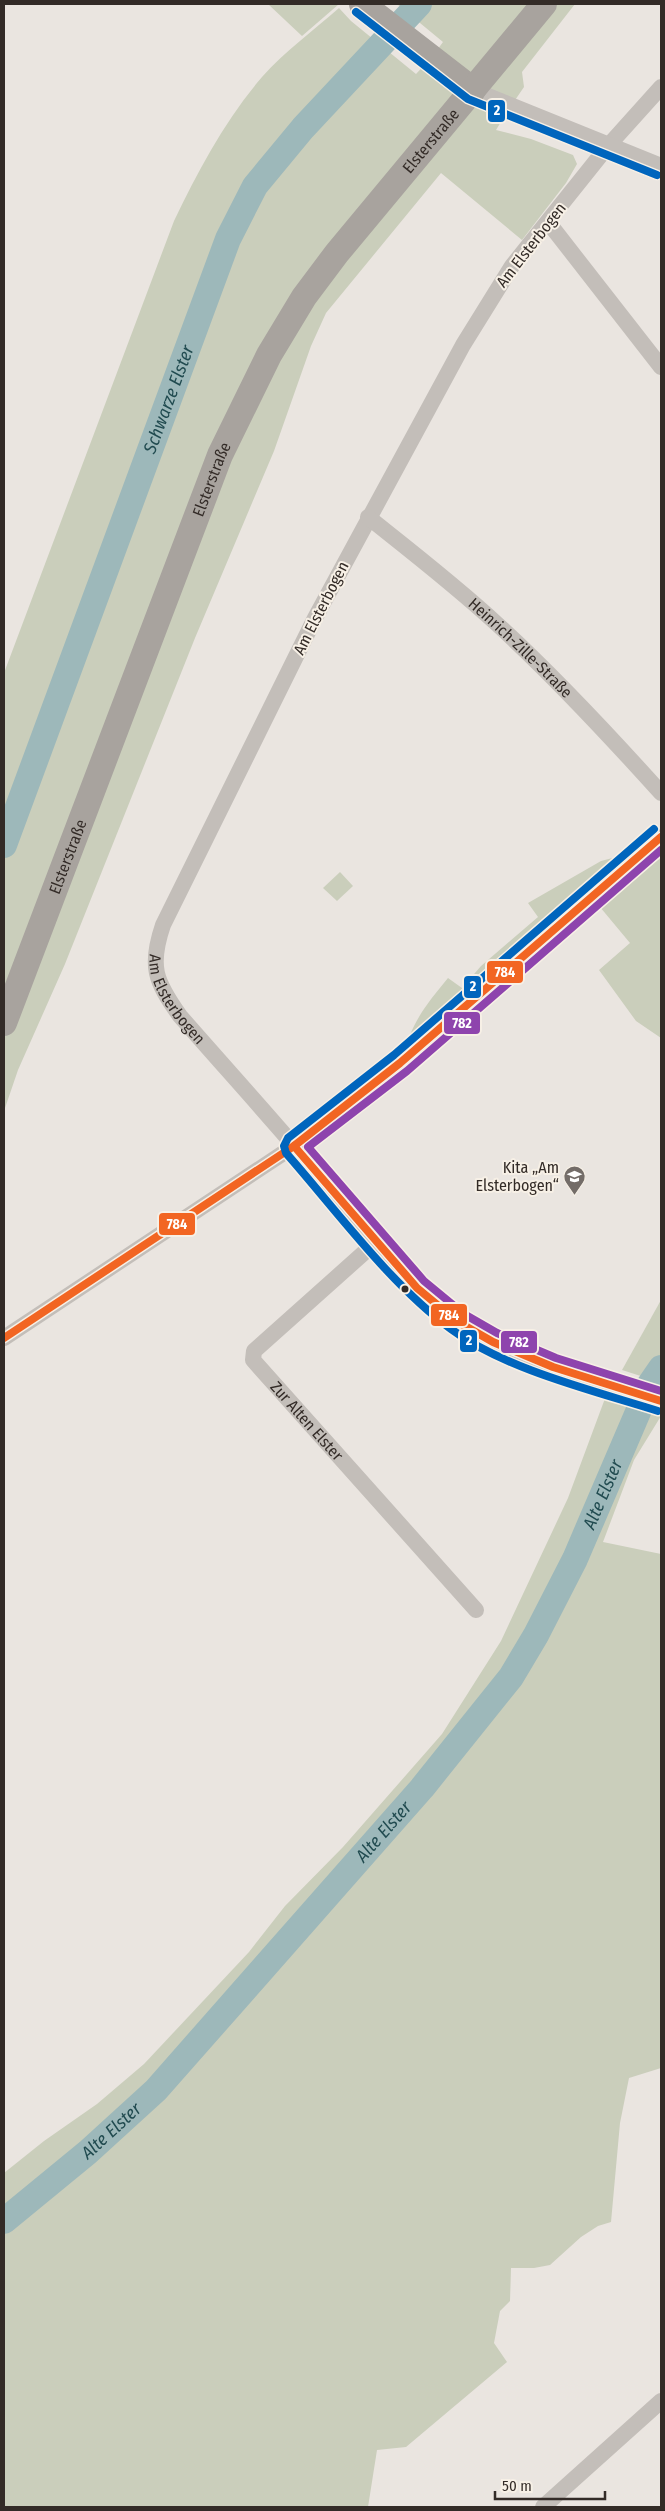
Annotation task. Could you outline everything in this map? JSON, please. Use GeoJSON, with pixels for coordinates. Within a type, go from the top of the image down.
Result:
{"type":"FeatureCollection","features":[{"type":"Feature","properties":{"kind":"main road","name":"Elsterstraße"},"geometry":{"type":"LineString","coordinates":[[4,1023],[220,455],[243,404],[304,297],[360,224],[544,4]]}},
{"type":"Feature","properties":{"kind":"main road"},"geometry":{"type":"LineString","coordinates":[[365,6],[473,90]]}},
{"type":"Feature","properties":{"kind":"street","name":"Am Elsterbogen"},"geometry":{"type":"LineString","coordinates":[[661,87],[608,146],[512,266],[474,325],[368,517],[308,632],[163,925],[156,947],[156,973],[170,1002],[417,1288],[458,1322],[493,1342],[553,1368],[661,1400]]}},
{"type":"Feature","properties":{"kind":"street"},"geometry":{"type":"LineString","coordinates":[[473,90],[661,166]]}},
{"type":"Feature","properties":{"kind":"street"},"geometry":{"type":"LineString","coordinates":[[548,222],[661,367]]}},
{"type":"Feature","properties":{"kind":"street","name":"Heinrich-Zille-Straße"},"geometry":{"type":"LineString","coordinates":[[368,517],[458,589],[524,649],[585,708],[661,792]]}},
{"type":"Feature","properties":{"kind":"street"},"geometry":{"type":"LineString","coordinates":[[4,1338],[294,1146],[400,1063],[661,837]]}},
{"type":"Feature","properties":{"kind":"street","name":"Zur Alten Elster"},"geometry":{"type":"LineString","coordinates":[[376,1242],[254,1351],[253,1360],[476,1610]]}},
{"type":"Feature","properties":{"kind":"street"},"geometry":{"type":"LineString","coordinates":[[544,2507],[661,2401]]}},
{"type":"Feature","properties":{"kind":"green space"},"geometry":{"type":"Polygon","coordinates":[[[268,4],[339,4],[302,36],[268,4]]]}},
{"type":"Feature","properties":{"kind":"green space"},"geometry":{"type":"Polygon","coordinates":[[[397,4],[542,4],[473,88],[432,57],[443,42],[397,4]]]}},
{"type":"Feature","properties":{"kind":"green space"},"geometry":{"type":"Polygon","coordinates":[[[547,4],[575,4],[522,72],[524,87],[511,106],[487,93],[547,4]]]}},
{"type":"Feature","properties":{"kind":"green space"},"geometry":{"type":"Polygon","coordinates":[[[339,8],[351,21],[416,74],[431,58],[472,90],[268,355],[4,1018],[4,673],[174,221],[183,202],[213,146],[249,93],[262,77],[299,41],[339,8]]]}},
{"type":"Feature","properties":{"kind":"green space"},"geometry":{"type":"Polygon","coordinates":[[[473,91],[510,107],[496,130],[531,139],[573,155],[577,164],[566,183],[522,240],[441,173],[326,313],[311,346],[274,451],[195,638],[65,964],[18,1070],[4,1111],[4,1028],[270,356],[473,91]]]}},
{"type":"Feature","properties":{"kind":"green space"},"geometry":{"type":"Polygon","coordinates":[[[661,848],[661,1038],[636,1021],[599,970],[630,943],[595,901],[661,848]]]}},
{"type":"Feature","properties":{"kind":"green space"},"geometry":{"type":"Polygon","coordinates":[[[624,855],[639,857],[402,1060],[414,1025],[432,997],[448,978],[462,988],[481,966],[538,917],[528,903],[601,861],[624,855]]]}},
{"type":"Feature","properties":{"kind":"green space"},"geometry":{"type":"Polygon","coordinates":[[[340,872],[353,886],[337,901],[323,888],[340,872]]]}},
{"type":"Feature","properties":{"kind":"green space"},"geometry":{"type":"Polygon","coordinates":[[[661,1300],[661,1362],[650,1379],[622,1370],[661,1300]]]}},
{"type":"Feature","properties":{"kind":"green space"},"geometry":{"type":"Polygon","coordinates":[[[610,1385],[661,1402],[661,1416],[634,1460],[603,1542],[661,1554],[661,2068],[629,2078],[620,2123],[611,2222],[598,2226],[581,2237],[550,2265],[534,2268],[511,2268],[510,2301],[500,2311],[494,2343],[507,2362],[406,2447],[377,2450],[368,2507],[4,2507],[4,2173],[44,2141],[97,2104],[144,2064],[249,1952],[285,1906],[343,1847],[442,1734],[501,1641],[568,1498],[610,1385]]]}},
{"type":"Feature","properties":{"kind":"waterway","name":"Schwarze Elster"},"geometry":{"type":"LineString","coordinates":[[4,845],[228,239],[255,186],[303,128],[419,4]]}},
{"type":"Feature","properties":{"kind":"waterway","name":"Alte Elster"},"geometry":{"type":"LineString","coordinates":[[4,2221],[88,2152],[156,2090],[422,1788],[511,1677],[536,1635],[575,1559],[650,1384],[661,1368]]}},
{"type":"Feature","properties":{"kind":"transit line","name":"2"},"geometry":{"type":"LineString","coordinates":[[356,12],[468,99],[657,175]]}},
{"type":"Feature","properties":{"kind":"transit line","name":"2"},"geometry":{"type":"LineString","coordinates":[[654,829],[394,1055],[288,1138],[284,1146],[286,1153],[385,1269],[428,1311],[451,1329],[497,1356],[523,1367],[551,1378],[658,1411]]}},
{"type":"Feature","properties":{"kind":"transit line","name":"784"},"geometry":{"type":"LineString","coordinates":[[4,1338],[294,1146],[400,1063],[661,837]]}},
{"type":"Feature","properties":{"kind":"transit line","name":"782"},"geometry":{"type":"LineString","coordinates":[[661,850],[407,1071],[308,1147],[424,1281],[464,1314],[497,1333],[556,1358],[661,1391]]}},
{"type":"Feature","properties":{"kind":"transit line","name":"784"},"geometry":{"type":"LineString","coordinates":[[294,1146],[417,1288],[458,1322],[493,1342],[553,1367],[661,1401]]}},
{"type":"Feature","properties":{"kind":"place","name":"Kita „Am Elsterbogen“"},"geometry":{"type":"Point","coordinates":[575,1195]}}]}
